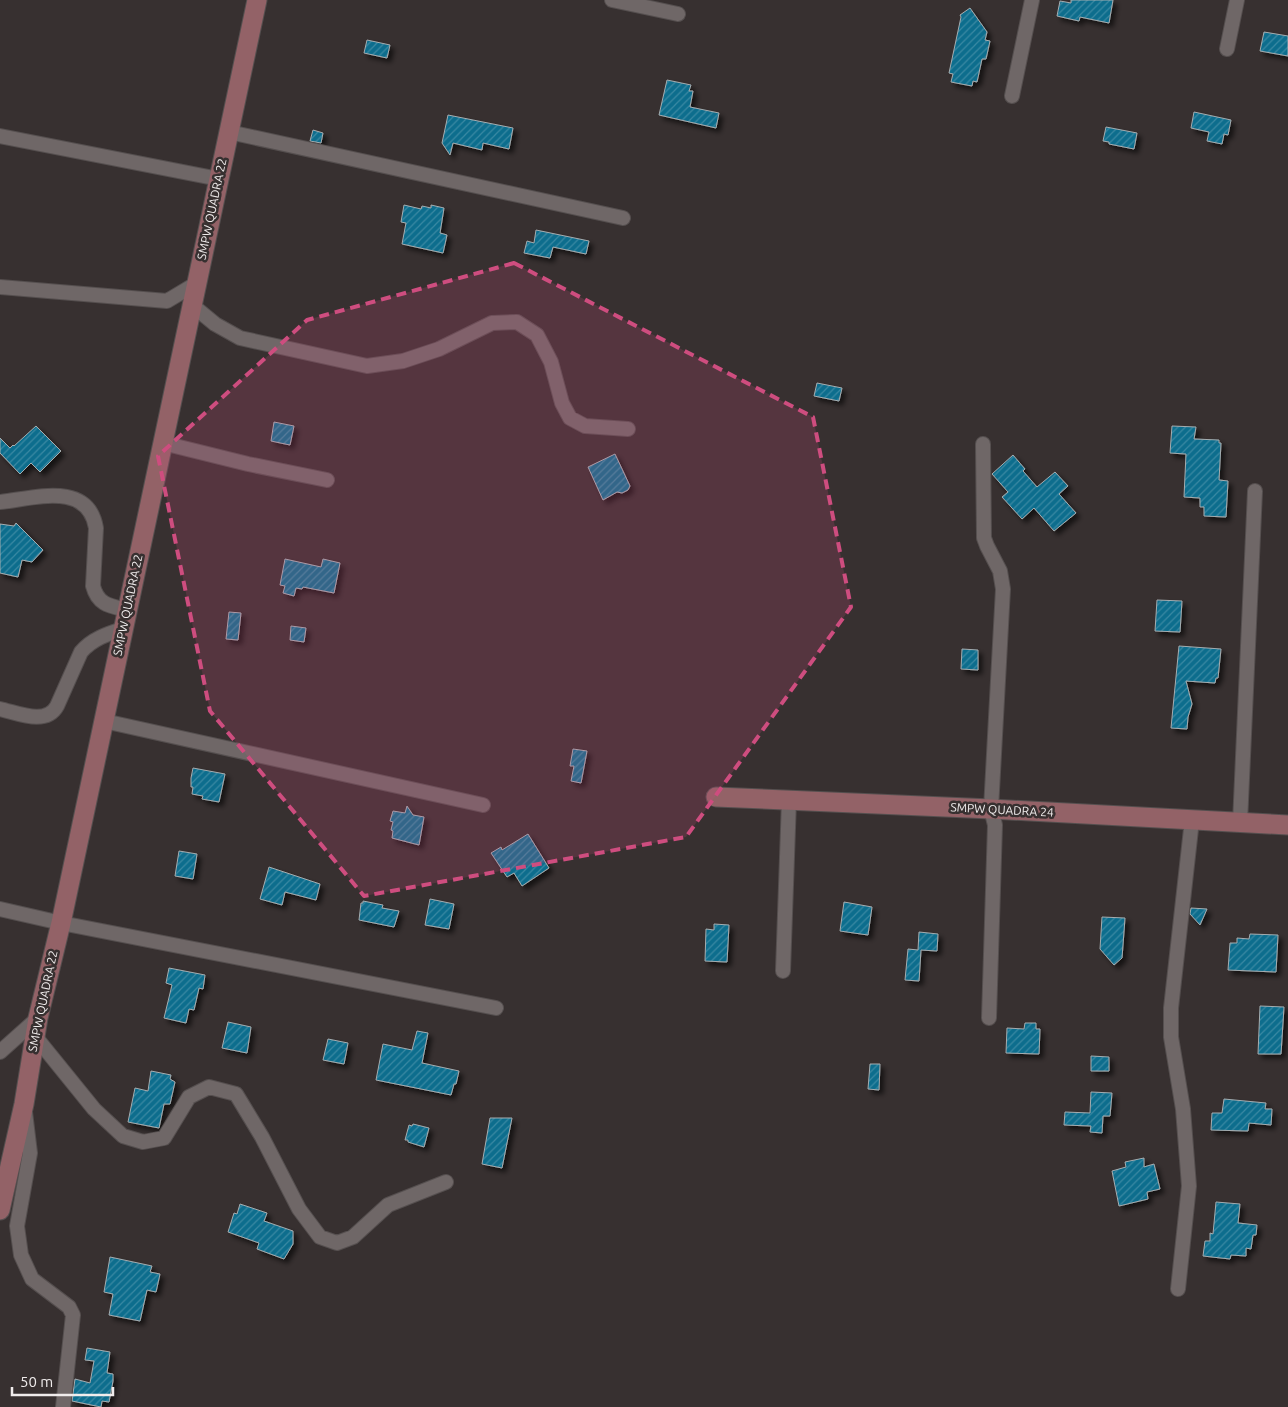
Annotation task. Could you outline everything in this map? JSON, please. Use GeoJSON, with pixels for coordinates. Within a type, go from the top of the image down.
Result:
{"type":"FeatureCollection","features":[{"type":"Feature","properties":{"kind":"street","name":"SMPW QUADRA 22"},"geometry":{"type":"LineString","coordinates":[[0,1210],[24,1104],[36,1026],[61,923],[218,179],[258,0]]}},
{"type":"Feature","properties":{"kind":"street"},"geometry":{"type":"LineString","coordinates":[[612,0],[678,14]]}},
{"type":"Feature","properties":{"kind":"street"},"geometry":{"type":"LineString","coordinates":[[1012,96],[1032,0]]}},
{"type":"Feature","properties":{"kind":"street"},"geometry":{"type":"LineString","coordinates":[[1227,49],[1237,0]]}},
{"type":"Feature","properties":{"kind":"street"},"geometry":{"type":"LineString","coordinates":[[229,132],[623,218]]}},
{"type":"Feature","properties":{"kind":"street"},"geometry":{"type":"LineString","coordinates":[[0,136],[218,179]]}},
{"type":"Feature","properties":{"kind":"street"},"geometry":{"type":"LineString","coordinates":[[0,287],[167,301],[196,283]]}},
{"type":"Feature","properties":{"kind":"street"},"geometry":{"type":"LineString","coordinates":[[192,305],[215,324],[240,338],[367,366],[402,361],[439,349],[492,323],[517,322],[537,335],[551,362],[562,403],[570,418],[585,426],[628,429]]}},
{"type":"Feature","properties":{"kind":"street"},"geometry":{"type":"LineString","coordinates":[[163,443],[248,464],[328,480]]}},
{"type":"Feature","properties":{"kind":"street"},"geometry":{"type":"LineString","coordinates":[[983,444],[984,538],[1000,571],[1003,589],[991,808],[995,825],[989,1018]]}},
{"type":"Feature","properties":{"kind":"street"},"geometry":{"type":"LineString","coordinates":[[1240,823],[1255,491]]}},
{"type":"Feature","properties":{"kind":"street"},"geometry":{"type":"LineString","coordinates":[[0,502],[40,495],[54,495],[80,502],[90,510],[95,519],[96,528],[93,586],[95,594],[102,602],[112,607],[127,610]]}},
{"type":"Feature","properties":{"kind":"street"},"geometry":{"type":"LineString","coordinates":[[0,710],[38,717],[50,715],[54,712],[81,652],[86,646],[102,636],[123,629]]}},
{"type":"Feature","properties":{"kind":"street"},"geometry":{"type":"LineString","coordinates":[[104,721],[483,805]]}},
{"type":"Feature","properties":{"kind":"street","name":"SMPW QUADRA 24"},"geometry":{"type":"LineString","coordinates":[[716,797],[991,808],[1288,825]]}},
{"type":"Feature","properties":{"kind":"street"},"geometry":{"type":"LineString","coordinates":[[783,971],[789,800]]}},
{"type":"Feature","properties":{"kind":"street"},"geometry":{"type":"LineString","coordinates":[[1178,1289],[1189,1186],[1182,1109],[1171,1037],[1171,1008],[1192,820]]}},
{"type":"Feature","properties":{"kind":"street"},"geometry":{"type":"LineString","coordinates":[[0,909],[61,923],[496,1008]]}},
{"type":"Feature","properties":{"kind":"street"},"geometry":{"type":"LineString","coordinates":[[0,1052],[36,1026],[94,1109],[123,1136],[143,1142],[164,1138],[189,1097],[209,1087],[236,1094],[262,1137],[299,1209],[320,1237],[337,1243],[353,1237],[388,1205],[446,1182]]}},
{"type":"Feature","properties":{"kind":"street"},"geometry":{"type":"LineString","coordinates":[[24,1104],[30,1153],[17,1226],[20,1255],[32,1279],[69,1307],[72,1315],[63,1407]]}},
{"type":"Feature","properties":{"kind":"highlighted area"},"geometry":{"type":"Polygon","coordinates":[[[514,263],[813,417],[851,607],[686,837],[364,896],[210,711],[158,456],[307,320],[514,263]]]}},
{"type":"Feature","properties":{"kind":"building"},"geometry":{"type":"Polygon","coordinates":[[[1071,0],[1113,0],[1109,23],[1080,17],[1079,21],[1057,16],[1060,1],[1071,3],[1071,0]]]}},
{"type":"Feature","properties":{"kind":"building"},"geometry":{"type":"Polygon","coordinates":[[[970,8],[987,32],[985,40],[990,41],[986,59],[982,59],[977,82],[973,81],[972,86],[951,82],[953,74],[949,73],[960,15],[970,8]]]}},
{"type":"Feature","properties":{"kind":"building"},"geometry":{"type":"Polygon","coordinates":[[[1264,32],[1288,36],[1288,56],[1260,51],[1264,32]]]}},
{"type":"Feature","properties":{"kind":"building"},"geometry":{"type":"Polygon","coordinates":[[[367,40],[390,45],[387,58],[364,53],[367,40]]]}},
{"type":"Feature","properties":{"kind":"building"},"geometry":{"type":"Polygon","coordinates":[[[667,80],[691,85],[689,91],[693,91],[690,107],[719,113],[716,128],[659,115],[667,80]]]}},
{"type":"Feature","properties":{"kind":"building"},"geometry":{"type":"Polygon","coordinates":[[[1194,112],[1231,120],[1228,135],[1224,134],[1222,144],[1207,141],[1209,132],[1191,128],[1194,112]]]}},
{"type":"Feature","properties":{"kind":"building"},"geometry":{"type":"Polygon","coordinates":[[[448,115],[513,128],[509,149],[483,143],[482,150],[453,143],[450,155],[442,143],[448,115]]]}},
{"type":"Feature","properties":{"kind":"building"},"geometry":{"type":"Polygon","coordinates":[[[1106,127],[1137,133],[1134,149],[1103,141],[1106,127]]]}},
{"type":"Feature","properties":{"kind":"building"},"geometry":{"type":"Polygon","coordinates":[[[313,130],[323,133],[321,143],[310,141],[313,130]]]}},
{"type":"Feature","properties":{"kind":"building"},"geometry":{"type":"Polygon","coordinates":[[[404,205],[421,209],[422,206],[431,208],[431,205],[444,208],[440,233],[447,235],[443,253],[402,244],[406,223],[401,222],[404,205]]]}},
{"type":"Feature","properties":{"kind":"building"},"geometry":{"type":"Polygon","coordinates":[[[536,230],[589,241],[586,254],[553,247],[550,258],[524,253],[527,241],[534,243],[536,230]]]}},
{"type":"Feature","properties":{"kind":"building"},"geometry":{"type":"Polygon","coordinates":[[[817,383],[842,388],[839,401],[814,396],[817,383]]]}},
{"type":"Feature","properties":{"kind":"building"},"geometry":{"type":"Polygon","coordinates":[[[274,422],[294,426],[290,445],[271,441],[274,422]]]}},
{"type":"Feature","properties":{"kind":"building"},"geometry":{"type":"Polygon","coordinates":[[[36,426],[61,451],[40,472],[31,463],[20,474],[0,453],[0,438],[10,448],[36,426]]]}},
{"type":"Feature","properties":{"kind":"building"},"geometry":{"type":"Polygon","coordinates":[[[1172,426],[1196,427],[1194,439],[1219,440],[1219,443],[1221,443],[1219,480],[1228,481],[1226,517],[1204,516],[1204,507],[1200,507],[1200,498],[1184,497],[1186,454],[1170,453],[1172,426]]]}},
{"type":"Feature","properties":{"kind":"building"},"geometry":{"type":"Polygon","coordinates":[[[615,454],[630,486],[628,490],[622,493],[617,492],[603,500],[588,467],[615,454]]]}},
{"type":"Feature","properties":{"kind":"building"},"geometry":{"type":"Polygon","coordinates":[[[1013,455],[1025,469],[1023,471],[1037,487],[1055,472],[1068,486],[1059,494],[1076,513],[1054,531],[1034,508],[1022,519],[1002,497],[1008,492],[992,474],[1013,455]]]}},
{"type":"Feature","properties":{"kind":"building"},"geometry":{"type":"Polygon","coordinates":[[[16,523],[43,550],[32,562],[22,560],[18,577],[0,573],[0,524],[14,526],[16,523]]]}},
{"type":"Feature","properties":{"kind":"building"},"geometry":{"type":"Polygon","coordinates":[[[285,559],[321,567],[323,559],[340,563],[334,593],[303,587],[302,589],[296,588],[294,596],[283,593],[285,586],[280,585],[285,559]]]}},
{"type":"Feature","properties":{"kind":"building"},"geometry":{"type":"Polygon","coordinates":[[[1157,600],[1182,601],[1180,632],[1155,631],[1157,600]]]}},
{"type":"Feature","properties":{"kind":"building"},"geometry":{"type":"Polygon","coordinates":[[[229,612],[241,613],[238,640],[226,639],[229,612]]]}},
{"type":"Feature","properties":{"kind":"building"},"geometry":{"type":"Polygon","coordinates":[[[291,626],[306,628],[304,642],[290,640],[291,626]]]}},
{"type":"Feature","properties":{"kind":"building"},"geometry":{"type":"Polygon","coordinates":[[[1179,646],[1221,649],[1218,678],[1216,678],[1215,683],[1186,681],[1192,704],[1187,729],[1171,728],[1179,646]]]}},
{"type":"Feature","properties":{"kind":"building"},"geometry":{"type":"Polygon","coordinates":[[[962,649],[978,650],[978,670],[961,669],[962,649]]]}},
{"type":"Feature","properties":{"kind":"building"},"geometry":{"type":"Polygon","coordinates":[[[573,749],[587,751],[581,783],[571,781],[574,766],[570,766],[573,749]]]}},
{"type":"Feature","properties":{"kind":"building"},"geometry":{"type":"Polygon","coordinates":[[[193,768],[225,774],[219,802],[202,799],[203,796],[192,794],[191,778],[193,768]]]}},
{"type":"Feature","properties":{"kind":"building"},"geometry":{"type":"Polygon","coordinates":[[[407,806],[413,815],[424,817],[419,845],[392,838],[393,822],[390,821],[393,811],[405,813],[407,806]]]}},
{"type":"Feature","properties":{"kind":"building"},"geometry":{"type":"Polygon","coordinates":[[[528,834],[549,868],[522,886],[514,873],[507,877],[491,853],[501,847],[502,850],[528,834]]]}},
{"type":"Feature","properties":{"kind":"building"},"geometry":{"type":"Polygon","coordinates":[[[179,851],[197,854],[193,879],[175,876],[179,851]]]}},
{"type":"Feature","properties":{"kind":"building"},"geometry":{"type":"Polygon","coordinates":[[[269,867],[320,884],[316,900],[285,892],[282,905],[260,899],[269,867]]]}},
{"type":"Feature","properties":{"kind":"building"},"geometry":{"type":"Polygon","coordinates":[[[430,899],[454,904],[449,929],[425,925],[430,899]]]}},
{"type":"Feature","properties":{"kind":"building"},"geometry":{"type":"Polygon","coordinates":[[[363,901],[383,905],[382,908],[399,911],[394,927],[359,920],[361,903],[363,901]]]}},
{"type":"Feature","properties":{"kind":"building"},"geometry":{"type":"Polygon","coordinates":[[[844,902],[872,907],[868,935],[840,931],[844,902]]]}},
{"type":"Feature","properties":{"kind":"building"},"geometry":{"type":"Polygon","coordinates":[[[1191,908],[1207,909],[1200,925],[1190,914],[1191,908]]]}},
{"type":"Feature","properties":{"kind":"building"},"geometry":{"type":"Polygon","coordinates":[[[1102,917],[1125,918],[1122,958],[1114,965],[1100,949],[1102,917]]]}},
{"type":"Feature","properties":{"kind":"building"},"geometry":{"type":"Polygon","coordinates":[[[714,924],[729,925],[727,962],[705,961],[706,929],[714,930],[714,924]]]}},
{"type":"Feature","properties":{"kind":"building"},"geometry":{"type":"Polygon","coordinates":[[[919,932],[938,934],[937,951],[921,950],[919,981],[905,980],[908,949],[918,950],[919,932]]]}},
{"type":"Feature","properties":{"kind":"building"},"geometry":{"type":"Polygon","coordinates":[[[1250,934],[1278,935],[1276,972],[1228,970],[1230,943],[1237,943],[1237,938],[1249,939],[1250,934]]]}},
{"type":"Feature","properties":{"kind":"building"},"geometry":{"type":"Polygon","coordinates":[[[169,968],[205,975],[203,989],[199,988],[194,1010],[189,1009],[186,1023],[164,1018],[172,985],[166,983],[169,968]]]}},
{"type":"Feature","properties":{"kind":"building"},"geometry":{"type":"Polygon","coordinates":[[[1260,1006],[1284,1007],[1281,1054],[1258,1054],[1260,1006]]]}},
{"type":"Feature","properties":{"kind":"building"},"geometry":{"type":"Polygon","coordinates":[[[228,1022],[251,1027],[247,1053],[222,1048],[228,1022]]]}},
{"type":"Feature","properties":{"kind":"building"},"geometry":{"type":"Polygon","coordinates":[[[1025,1023],[1036,1023],[1036,1029],[1040,1029],[1039,1054],[1006,1053],[1007,1028],[1024,1029],[1025,1023]]]}},
{"type":"Feature","properties":{"kind":"building"},"geometry":{"type":"Polygon","coordinates":[[[417,1031],[428,1033],[422,1063],[459,1071],[451,1095],[376,1080],[383,1044],[412,1050],[417,1031]]]}},
{"type":"Feature","properties":{"kind":"building"},"geometry":{"type":"Polygon","coordinates":[[[328,1039],[348,1043],[344,1064],[323,1060],[328,1039]]]}},
{"type":"Feature","properties":{"kind":"building"},"geometry":{"type":"Polygon","coordinates":[[[1091,1056],[1109,1057],[1109,1071],[1091,1071],[1091,1056]]]}},
{"type":"Feature","properties":{"kind":"building"},"geometry":{"type":"Polygon","coordinates":[[[870,1064],[880,1064],[879,1090],[868,1089],[870,1064]]]}},
{"type":"Feature","properties":{"kind":"building"},"geometry":{"type":"Polygon","coordinates":[[[151,1071],[171,1075],[170,1079],[175,1082],[170,1104],[164,1104],[159,1128],[128,1122],[135,1088],[148,1091],[151,1071]]]}},
{"type":"Feature","properties":{"kind":"building"},"geometry":{"type":"Polygon","coordinates":[[[1091,1092],[1112,1093],[1110,1116],[1103,1116],[1102,1133],[1090,1132],[1091,1126],[1064,1125],[1065,1112],[1090,1113],[1091,1092]]]}},
{"type":"Feature","properties":{"kind":"building"},"geometry":{"type":"Polygon","coordinates":[[[1224,1099],[1266,1103],[1265,1109],[1272,1109],[1271,1125],[1249,1123],[1248,1131],[1211,1130],[1212,1113],[1222,1113],[1224,1099]]]}},
{"type":"Feature","properties":{"kind":"building"},"geometry":{"type":"Polygon","coordinates":[[[490,1118],[512,1118],[502,1168],[482,1164],[490,1118]]]}},
{"type":"Feature","properties":{"kind":"building"},"geometry":{"type":"Polygon","coordinates":[[[413,1124],[429,1128],[424,1147],[405,1140],[409,1125],[412,1126],[413,1124]]]}},
{"type":"Feature","properties":{"kind":"building"},"geometry":{"type":"Polygon","coordinates":[[[1144,1158],[1144,1167],[1154,1164],[1160,1189],[1147,1192],[1148,1199],[1119,1206],[1112,1171],[1126,1167],[1125,1162],[1144,1158]]]}},
{"type":"Feature","properties":{"kind":"building"},"geometry":{"type":"Polygon","coordinates":[[[1216,1202],[1240,1204],[1238,1223],[1257,1225],[1251,1249],[1246,1248],[1246,1256],[1231,1255],[1230,1259],[1203,1256],[1205,1241],[1210,1241],[1210,1233],[1213,1234],[1216,1202]]]}},
{"type":"Feature","properties":{"kind":"building"},"geometry":{"type":"Polygon","coordinates":[[[240,1204],[267,1213],[264,1221],[293,1231],[293,1244],[284,1259],[257,1249],[259,1243],[228,1232],[234,1213],[237,1214],[240,1204]]]}},
{"type":"Feature","properties":{"kind":"building"},"geometry":{"type":"Polygon","coordinates":[[[110,1257],[152,1266],[150,1272],[160,1274],[156,1292],[147,1290],[140,1321],[109,1315],[113,1294],[104,1292],[110,1257]]]}},
{"type":"Feature","properties":{"kind":"building"},"geometry":{"type":"Polygon","coordinates":[[[87,1348],[110,1352],[107,1373],[113,1374],[113,1381],[109,1402],[102,1401],[101,1407],[72,1401],[75,1379],[90,1383],[94,1361],[85,1360],[87,1348]]]}}]}
